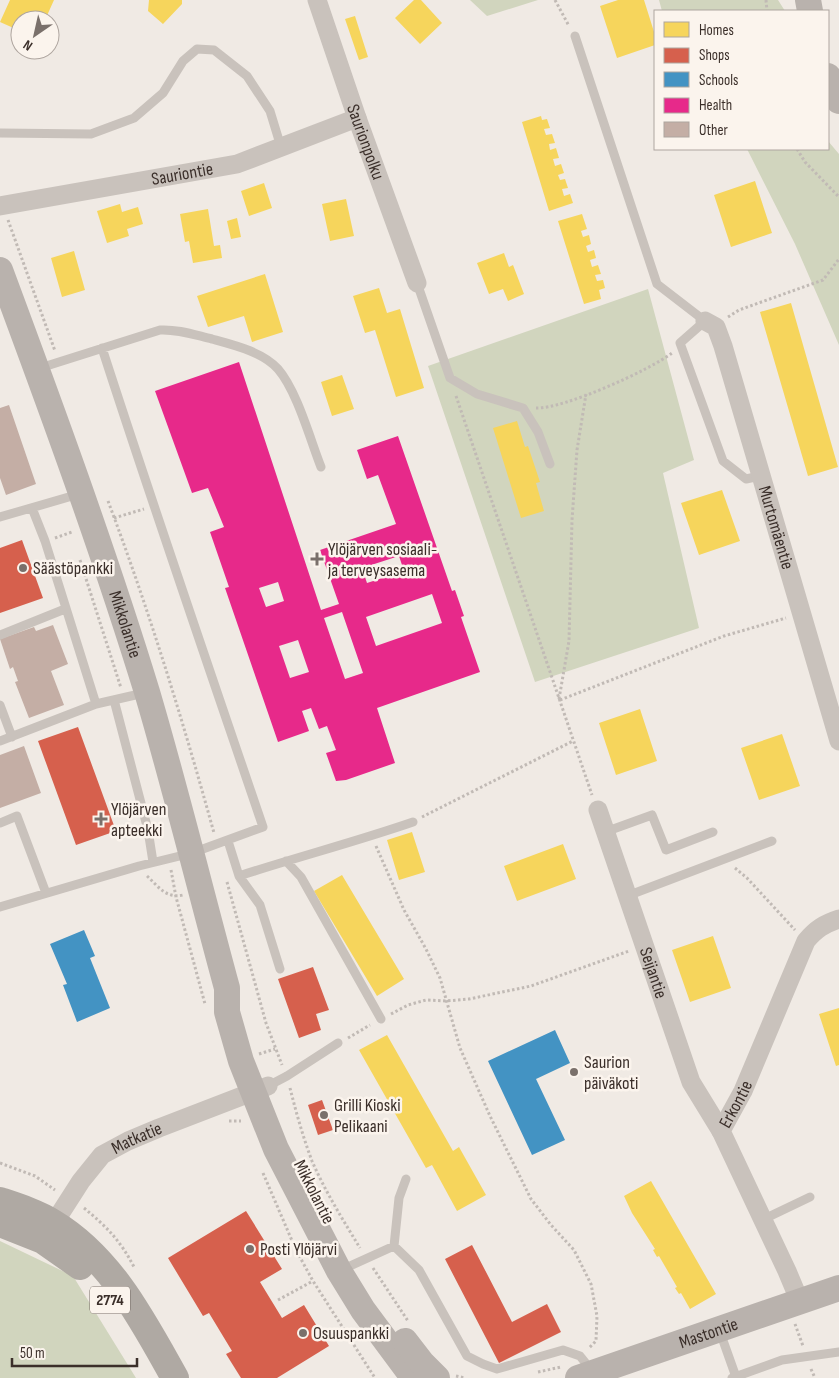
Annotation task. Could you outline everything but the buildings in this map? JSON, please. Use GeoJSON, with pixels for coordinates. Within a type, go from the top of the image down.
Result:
{"type":"FeatureCollection","features":[{"type":"Feature","properties":{"kind":"highway","name":"2774"},"geometry":{"type":"LineString","coordinates":[[0,1201],[36,1213],[67,1256],[91,1275],[106,1293],[158,1378]]}},
{"type":"Feature","properties":{"kind":"highway","name":"2774"},"geometry":{"type":"LineString","coordinates":[[0,1223],[49,1231],[88,1249],[110,1274],[135,1311],[175,1378]]}},
{"type":"Feature","properties":{"kind":"main road"},"geometry":{"type":"LineString","coordinates":[[829,78],[839,101]]}},
{"type":"Feature","properties":{"kind":"main road","name":"Mikkolantie"},"geometry":{"type":"LineString","coordinates":[[0,270],[82,493],[147,692],[182,812],[226,988],[237,1004],[270,1084],[293,1148],[334,1231],[353,1264],[402,1336],[422,1363],[437,1378]]}},
{"type":"Feature","properties":{"kind":"main road","name":"Mikkolantie"},"geometry":{"type":"LineString","coordinates":[[353,1264],[363,1310],[412,1378]]}},
{"type":"Feature","properties":{"kind":"main road","name":"Mastontie"},"geometry":{"type":"LineString","coordinates":[[584,1367],[719,1329],[796,1310],[839,1288]]}},
{"type":"Feature","properties":{"kind":"street","name":"Saurionpolku"},"geometry":{"type":"LineString","coordinates":[[317,0],[357,118],[417,283]]}},
{"type":"Feature","properties":{"kind":"street","name":"Sauriontie"},"geometry":{"type":"LineString","coordinates":[[0,206],[237,164],[357,118]]}},
{"type":"Feature","properties":{"kind":"street","name":"Murtomäentie"},"geometry":{"type":"LineString","coordinates":[[710,324],[760,476],[839,741]]}},
{"type":"Feature","properties":{"kind":"street","name":"Seijantie"},"geometry":{"type":"LineString","coordinates":[[598,810],[690,1082],[720,1131]]}},
{"type":"Feature","properties":{"kind":"street","name":"Erkontie"},"geometry":{"type":"LineString","coordinates":[[796,1310],[762,1220],[720,1131],[743,1091],[806,941],[823,924],[839,919]]}},
{"type":"Feature","properties":{"kind":"street","name":"Matkatie"},"geometry":{"type":"LineString","coordinates":[[49,1231],[80,1181],[102,1155],[128,1141],[270,1084]]}},
{"type":"Feature","properties":{"kind":"lane"},"geometry":{"type":"LineString","coordinates":[[574,36],[657,284],[710,324],[680,343],[723,461],[746,479],[760,476]]}},
{"type":"Feature","properties":{"kind":"lane"},"geometry":{"type":"LineString","coordinates":[[0,133],[90,134],[134,118],[163,93],[183,61],[197,49],[214,50],[247,76],[270,111],[281,147]]}},
{"type":"Feature","properties":{"kind":"lane"},"geometry":{"type":"LineString","coordinates":[[417,283],[450,378],[477,394],[523,408],[538,432],[550,464]]}},
{"type":"Feature","properties":{"kind":"lane"},"geometry":{"type":"LineString","coordinates":[[37,369],[160,330],[169,329],[222,342],[258,356],[277,368],[292,391],[321,467]]}},
{"type":"Feature","properties":{"kind":"lane"},"geometry":{"type":"LineString","coordinates":[[1,904],[192,853],[263,827],[194,620],[153,506],[102,348]]}},
{"type":"Feature","properties":{"kind":"lane"},"geometry":{"type":"LineString","coordinates":[[0,517],[82,493]]}},
{"type":"Feature","properties":{"kind":"lane"},"geometry":{"type":"LineString","coordinates":[[32,508],[96,704]]}},
{"type":"Feature","properties":{"kind":"lane"},"geometry":{"type":"LineString","coordinates":[[0,634],[65,609]]}},
{"type":"Feature","properties":{"kind":"lane"},"geometry":{"type":"LineString","coordinates":[[0,741],[96,704],[147,692]]}},
{"type":"Feature","properties":{"kind":"lane"},"geometry":{"type":"LineString","coordinates":[[114,700],[148,830],[153,862]]}},
{"type":"Feature","properties":{"kind":"lane"},"geometry":{"type":"LineString","coordinates":[[0,705],[12,736]]}},
{"type":"Feature","properties":{"kind":"lane"},"geometry":{"type":"LineString","coordinates":[[605,832],[652,815],[666,850],[713,832]]}},
{"type":"Feature","properties":{"kind":"lane"},"geometry":{"type":"LineString","coordinates":[[0,823],[17,816],[46,892]]}},
{"type":"Feature","properties":{"kind":"lane"},"geometry":{"type":"LineString","coordinates":[[239,876],[373,836],[413,822]]}},
{"type":"Feature","properties":{"kind":"lane"},"geometry":{"type":"LineString","coordinates":[[228,841],[239,876],[260,905],[280,969]]}},
{"type":"Feature","properties":{"kind":"lane"},"geometry":{"type":"LineString","coordinates":[[627,896],[772,841]]}},
{"type":"Feature","properties":{"kind":"lane"},"geometry":{"type":"LineString","coordinates":[[286,861],[301,877],[381,1019]]}},
{"type":"Feature","properties":{"kind":"lane"},"geometry":{"type":"LineString","coordinates":[[270,1084],[338,1043]]}},
{"type":"Feature","properties":{"kind":"lane"},"geometry":{"type":"LineString","coordinates":[[394,1246],[399,1198],[406,1179]]}},
{"type":"Feature","properties":{"kind":"lane"},"geometry":{"type":"LineString","coordinates":[[762,1220],[810,1197]]}},
{"type":"Feature","properties":{"kind":"lane"},"geometry":{"type":"LineString","coordinates":[[394,1246],[419,1270],[467,1356],[497,1369],[563,1350],[584,1367]]}},
{"type":"Feature","properties":{"kind":"lane"},"geometry":{"type":"LineString","coordinates":[[353,1264],[394,1246]]}},
{"type":"Feature","properties":{"kind":"lane"},"geometry":{"type":"LineString","coordinates":[[719,1329],[734,1377],[782,1360],[839,1352]]}},
{"type":"Feature","properties":{"kind":"path"},"geometry":{"type":"LineString","coordinates":[[555,0],[574,36]]}},
{"type":"Feature","properties":{"kind":"path"},"geometry":{"type":"LineString","coordinates":[[798,150],[805,162],[839,197]]}},
{"type":"Feature","properties":{"kind":"path"},"geometry":{"type":"LineString","coordinates":[[710,324],[739,310],[823,280],[839,260]]}},
{"type":"Feature","properties":{"kind":"path"},"geometry":{"type":"LineString","coordinates":[[523,408],[557,405],[586,394],[651,366],[672,354],[680,343]]}},
{"type":"Feature","properties":{"kind":"path"},"geometry":{"type":"LineString","coordinates":[[450,378],[598,810]]}},
{"type":"Feature","properties":{"kind":"path"},"geometry":{"type":"LineString","coordinates":[[559,700],[569,641],[572,520],[577,450],[586,394]]}},
{"type":"Feature","properties":{"kind":"path"},"geometry":{"type":"LineString","coordinates":[[115,518],[153,506]]}},
{"type":"Feature","properties":{"kind":"path"},"geometry":{"type":"LineString","coordinates":[[559,700],[724,636],[800,614]]}},
{"type":"Feature","properties":{"kind":"path"},"geometry":{"type":"LineString","coordinates":[[413,822],[573,741]]}},
{"type":"Feature","properties":{"kind":"path"},"geometry":{"type":"LineString","coordinates":[[373,836],[388,876],[404,910],[440,978],[460,1048],[490,1116],[531,1199],[550,1225],[574,1250],[591,1284],[596,1316],[596,1341],[584,1367],[533,1373]]}},
{"type":"Feature","properties":{"kind":"path"},"geometry":{"type":"LineString","coordinates":[[723,859],[747,878],[806,941]]}},
{"type":"Feature","properties":{"kind":"path"},"geometry":{"type":"LineString","coordinates":[[338,1043],[408,1005],[426,1000],[469,999],[531,986],[644,945]]}},
{"type":"Feature","properties":{"kind":"path"},"geometry":{"type":"LineString","coordinates":[[254,980],[275,1049],[270,1084],[298,1120],[313,1161],[346,1225],[353,1264],[410,1324]]}},
{"type":"Feature","properties":{"kind":"path"},"geometry":{"type":"LineString","coordinates":[[263,1053],[275,1049]]}},
{"type":"Feature","properties":{"kind":"path"},"geometry":{"type":"LineString","coordinates":[[278,1300],[313,1281]]}},
{"type":"Feature","properties":{"kind":"path"},"geometry":{"type":"LineString","coordinates":[[796,1310],[803,1347]]}},
{"type":"Feature","properties":{"kind":"green space"},"geometry":{"type":"Polygon","coordinates":[[[470,0],[538,0],[487,16],[470,0]]]}},
{"type":"Feature","properties":{"kind":"green space"},"geometry":{"type":"Polygon","coordinates":[[[659,0],[778,0],[784,10],[662,10],[659,0]]]}},
{"type":"Feature","properties":{"kind":"green space"},"geometry":{"type":"Polygon","coordinates":[[[829,142],[839,154],[839,345],[795,244],[748,150],[829,150],[829,142]]]}},
{"type":"Feature","properties":{"kind":"green space"},"geometry":{"type":"Polygon","coordinates":[[[648,289],[694,460],[663,473],[699,628],[535,682],[428,366],[648,289]]]}},
{"type":"Feature","properties":{"kind":"green space"},"geometry":{"type":"Polygon","coordinates":[[[0,1241],[73,1276],[136,1378],[0,1378],[0,1241]]]}},
{"type":"Feature","properties":{"kind":"place","name":"Ylöjärven sosiaali- ja terveysasema"},"geometry":{"type":"Point","coordinates":[317,559]}},
{"type":"Feature","properties":{"kind":"place","name":"Säästöpankki"},"geometry":{"type":"Point","coordinates":[23,568]}},
{"type":"Feature","properties":{"kind":"place","name":"Ylöjärven apteekki"},"geometry":{"type":"Point","coordinates":[101,819]}},
{"type":"Feature","properties":{"kind":"place","name":"Saurion päiväkoti"},"geometry":{"type":"Point","coordinates":[574,1072]}},
{"type":"Feature","properties":{"kind":"place","name":"Grilli Kioski Pelikaani"},"geometry":{"type":"Point","coordinates":[324,1115]}},
{"type":"Feature","properties":{"kind":"place","name":"Posti Ylöjärvi"},"geometry":{"type":"Point","coordinates":[250,1249]}},
{"type":"Feature","properties":{"kind":"place","name":"Osuuspankki"},"geometry":{"type":"Point","coordinates":[303,1333]}}]}
